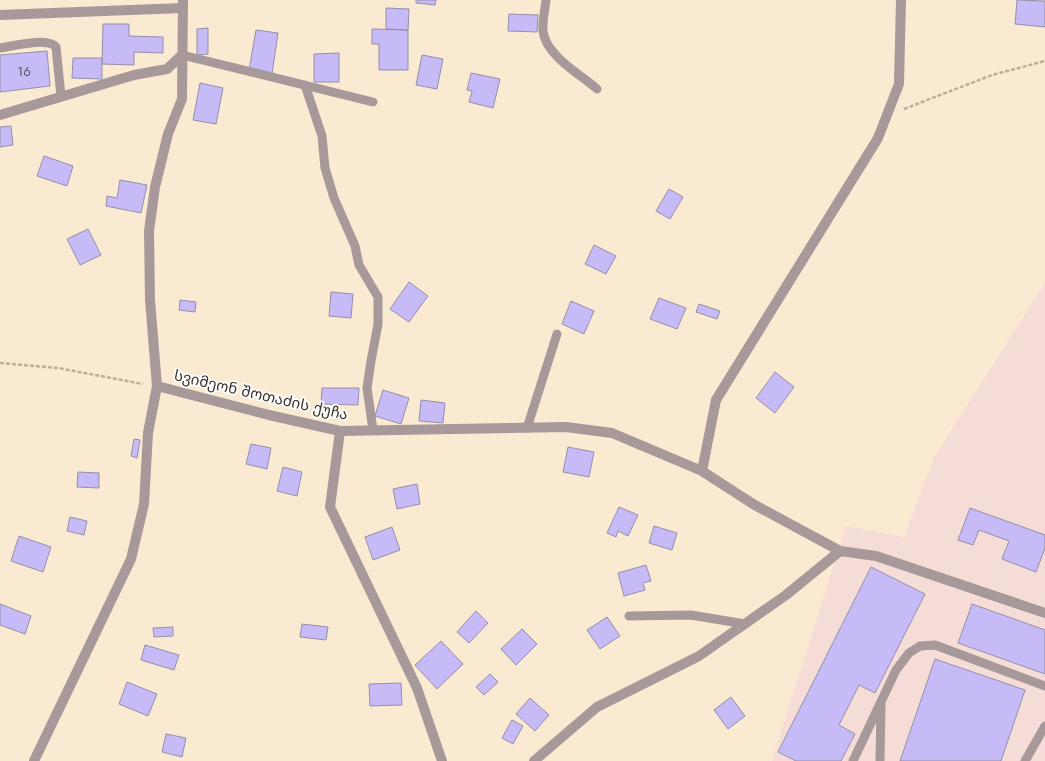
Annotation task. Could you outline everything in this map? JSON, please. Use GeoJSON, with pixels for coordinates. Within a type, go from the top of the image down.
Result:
{"type":"FeatureCollection","features":[{"type":"Feature","properties":{"kind":"street"},"geometry":{"type":"LineString","coordinates":[[702,471],[716,400],[878,138],[900,84],[901,0]]}},
{"type":"Feature","properties":{"kind":"street"},"geometry":{"type":"LineString","coordinates":[[0,14],[183,4]]}},
{"type":"Feature","properties":{"kind":"street","name":"სვიმეონ შოთაძის ქუჩა"},"geometry":{"type":"LineString","coordinates":[[183,4],[182,99],[168,134],[155,186],[149,231],[150,300],[157,386],[269,415],[340,431],[566,427],[612,433],[702,471],[753,504],[840,551]]}},
{"type":"Feature","properties":{"kind":"street"},"geometry":{"type":"LineString","coordinates":[[0,115],[134,75],[167,69],[182,55]]}},
{"type":"Feature","properties":{"kind":"street"},"geometry":{"type":"LineString","coordinates":[[34,761],[131,559],[144,504],[148,433],[157,386]]}},
{"type":"Feature","properties":{"kind":"street"},"geometry":{"type":"LineString","coordinates":[[340,431],[330,507],[417,688],[442,761]]}},
{"type":"Feature","properties":{"kind":"street"},"geometry":{"type":"LineString","coordinates":[[534,761],[598,706],[699,656],[786,595],[840,551],[876,556],[1045,613]]}},
{"type":"Feature","properties":{"kind":"lane"},"geometry":{"type":"LineString","coordinates":[[546,0],[544,31],[547,42],[556,56],[598,89]]}},
{"type":"Feature","properties":{"kind":"lane"},"geometry":{"type":"LineString","coordinates":[[0,48],[40,42],[52,44],[56,47],[62,96]]}},
{"type":"Feature","properties":{"kind":"lane"},"geometry":{"type":"LineString","coordinates":[[182,55],[373,102]]}},
{"type":"Feature","properties":{"kind":"lane"},"geometry":{"type":"LineString","coordinates":[[305,85],[322,136],[325,168],[334,198],[355,246],[359,265],[378,297],[378,324],[367,388],[373,430]]}},
{"type":"Feature","properties":{"kind":"lane"},"geometry":{"type":"LineString","coordinates":[[527,428],[557,334]]}},
{"type":"Feature","properties":{"kind":"lane"},"geometry":{"type":"LineString","coordinates":[[629,616],[691,616],[744,624]]}},
{"type":"Feature","properties":{"kind":"lane"},"geometry":{"type":"LineString","coordinates":[[853,761],[896,670],[909,653],[920,646],[934,645],[1045,686]]}},
{"type":"Feature","properties":{"kind":"lane"},"geometry":{"type":"LineString","coordinates":[[880,761],[881,702]]}},
{"type":"Feature","properties":{"kind":"lane"},"geometry":{"type":"LineString","coordinates":[[1025,761],[1045,726]]}},
{"type":"Feature","properties":{"kind":"path"},"geometry":{"type":"LineString","coordinates":[[887,116],[992,76],[1045,61]]}},
{"type":"Feature","properties":{"kind":"path"},"geometry":{"type":"LineString","coordinates":[[0,363],[58,368],[157,386]]}},
{"type":"Feature","properties":{"kind":"shaded area"},"geometry":{"type":"Polygon","coordinates":[[[1045,283],[1045,761],[772,761],[846,526],[904,537],[934,457],[1045,283]]]}},
{"type":"Feature","properties":{"kind":"building"},"geometry":{"type":"Polygon","coordinates":[[[416,0],[436,0],[435,5],[416,3],[416,0]]]}},
{"type":"Feature","properties":{"kind":"building"},"geometry":{"type":"Polygon","coordinates":[[[1017,0],[1045,1],[1045,27],[1015,24],[1017,0]]]}},
{"type":"Feature","properties":{"kind":"building"},"geometry":{"type":"Polygon","coordinates":[[[386,8],[409,9],[408,30],[386,29],[386,8]]]}},
{"type":"Feature","properties":{"kind":"building"},"geometry":{"type":"Polygon","coordinates":[[[509,14],[538,15],[537,32],[508,31],[509,14]]]}},
{"type":"Feature","properties":{"kind":"building"},"geometry":{"type":"Polygon","coordinates":[[[103,24],[129,24],[129,36],[163,37],[163,53],[134,52],[134,65],[102,64],[103,24]]]}},
{"type":"Feature","properties":{"kind":"building"},"geometry":{"type":"Polygon","coordinates":[[[208,28],[208,54],[197,55],[197,29],[208,28]]]}},
{"type":"Feature","properties":{"kind":"building"},"geometry":{"type":"Polygon","coordinates":[[[372,29],[408,30],[408,70],[379,70],[379,44],[372,44],[372,29]]]}},
{"type":"Feature","properties":{"kind":"building"},"geometry":{"type":"Polygon","coordinates":[[[256,30],[278,33],[272,74],[249,70],[256,30]]]}},
{"type":"Feature","properties":{"kind":"building"},"geometry":{"type":"Polygon","coordinates":[[[47,51],[50,86],[0,92],[0,55],[47,51]]]}},
{"type":"Feature","properties":{"kind":"building"},"geometry":{"type":"Polygon","coordinates":[[[339,53],[339,82],[314,82],[314,54],[339,53]]]}},
{"type":"Feature","properties":{"kind":"building"},"geometry":{"type":"Polygon","coordinates":[[[422,55],[443,59],[437,89],[416,85],[422,55]]]}},
{"type":"Feature","properties":{"kind":"building"},"geometry":{"type":"Polygon","coordinates":[[[73,58],[102,58],[102,79],[72,78],[73,58]]]}},
{"type":"Feature","properties":{"kind":"building"},"geometry":{"type":"Polygon","coordinates":[[[471,73],[500,79],[493,108],[469,102],[472,91],[467,90],[471,73]]]}},
{"type":"Feature","properties":{"kind":"building"},"geometry":{"type":"Polygon","coordinates":[[[200,83],[223,88],[216,124],[193,120],[200,83]]]}},
{"type":"Feature","properties":{"kind":"building"},"geometry":{"type":"Polygon","coordinates":[[[11,126],[13,145],[0,147],[0,127],[11,126]]]}},
{"type":"Feature","properties":{"kind":"building"},"geometry":{"type":"Polygon","coordinates":[[[44,156],[73,166],[67,186],[37,176],[44,156]]]}},
{"type":"Feature","properties":{"kind":"building"},"geometry":{"type":"Polygon","coordinates":[[[120,180],[147,185],[141,213],[106,206],[107,196],[117,198],[120,180]]]}},
{"type":"Feature","properties":{"kind":"building"},"geometry":{"type":"Polygon","coordinates":[[[669,189],[683,197],[670,219],[656,211],[669,189]]]}},
{"type":"Feature","properties":{"kind":"building"},"geometry":{"type":"Polygon","coordinates":[[[88,229],[101,255],[80,265],[67,239],[88,229]]]}},
{"type":"Feature","properties":{"kind":"building"},"geometry":{"type":"Polygon","coordinates":[[[594,245],[616,256],[606,274],[585,264],[594,245]]]}},
{"type":"Feature","properties":{"kind":"building"},"geometry":{"type":"Polygon","coordinates":[[[409,282],[428,296],[409,322],[390,309],[409,282]]]}},
{"type":"Feature","properties":{"kind":"building"},"geometry":{"type":"Polygon","coordinates":[[[331,292],[353,294],[351,318],[329,316],[331,292]]]}},
{"type":"Feature","properties":{"kind":"building"},"geometry":{"type":"Polygon","coordinates":[[[659,298],[686,308],[677,329],[650,319],[659,298]]]}},
{"type":"Feature","properties":{"kind":"building"},"geometry":{"type":"Polygon","coordinates":[[[180,300],[196,302],[195,312],[179,310],[180,300]]]}},
{"type":"Feature","properties":{"kind":"building"},"geometry":{"type":"Polygon","coordinates":[[[571,301],[594,311],[584,334],[562,324],[571,301]]]}},
{"type":"Feature","properties":{"kind":"building"},"geometry":{"type":"Polygon","coordinates":[[[699,304],[720,311],[717,319],[696,312],[699,304]]]}},
{"type":"Feature","properties":{"kind":"building"},"geometry":{"type":"Polygon","coordinates":[[[775,372],[794,387],[775,413],[756,398],[775,372]]]}},
{"type":"Feature","properties":{"kind":"building"},"geometry":{"type":"Polygon","coordinates":[[[322,388],[359,388],[358,405],[321,404],[322,388]]]}},
{"type":"Feature","properties":{"kind":"building"},"geometry":{"type":"Polygon","coordinates":[[[383,390],[409,398],[401,424],[375,416],[383,390]]]}},
{"type":"Feature","properties":{"kind":"building"},"geometry":{"type":"Polygon","coordinates":[[[421,400],[445,403],[443,423],[419,421],[421,400]]]}},
{"type":"Feature","properties":{"kind":"building"},"geometry":{"type":"Polygon","coordinates":[[[134,439],[140,440],[137,458],[131,456],[134,439]]]}},
{"type":"Feature","properties":{"kind":"building"},"geometry":{"type":"Polygon","coordinates":[[[251,444],[271,448],[267,469],[246,464],[251,444]]]}},
{"type":"Feature","properties":{"kind":"building"},"geometry":{"type":"Polygon","coordinates":[[[568,447],[594,452],[589,477],[563,472],[568,447]]]}},
{"type":"Feature","properties":{"kind":"building"},"geometry":{"type":"Polygon","coordinates":[[[283,467],[302,472],[297,496],[277,491],[283,467]]]}},
{"type":"Feature","properties":{"kind":"building"},"geometry":{"type":"Polygon","coordinates":[[[78,472],[99,473],[99,488],[77,487],[78,472]]]}},
{"type":"Feature","properties":{"kind":"building"},"geometry":{"type":"Polygon","coordinates":[[[417,484],[420,504],[397,509],[393,489],[417,484]]]}},
{"type":"Feature","properties":{"kind":"building"},"geometry":{"type":"Polygon","coordinates":[[[619,507],[638,515],[628,536],[618,531],[616,537],[607,533],[619,507]]]}},
{"type":"Feature","properties":{"kind":"building"},"geometry":{"type":"Polygon","coordinates":[[[970,508],[1045,535],[1045,548],[1036,572],[1002,559],[1009,541],[979,530],[973,545],[958,540],[970,508]]]}},
{"type":"Feature","properties":{"kind":"building"},"geometry":{"type":"Polygon","coordinates":[[[70,517],[87,521],[84,535],[67,531],[70,517]]]}},
{"type":"Feature","properties":{"kind":"building"},"geometry":{"type":"Polygon","coordinates":[[[654,526],[677,533],[672,550],[649,543],[654,526]]]}},
{"type":"Feature","properties":{"kind":"building"},"geometry":{"type":"Polygon","coordinates":[[[392,527],[400,550],[373,560],[365,537],[392,527]]]}},
{"type":"Feature","properties":{"kind":"building"},"geometry":{"type":"Polygon","coordinates":[[[19,536],[51,547],[43,572],[11,561],[19,536]]]}},
{"type":"Feature","properties":{"kind":"building"},"geometry":{"type":"Polygon","coordinates":[[[646,565],[651,581],[643,583],[645,590],[624,596],[618,573],[646,565]]]}},
{"type":"Feature","properties":{"kind":"building"},"geometry":{"type":"Polygon","coordinates":[[[871,567],[925,594],[875,693],[859,685],[839,725],[855,734],[841,761],[796,761],[778,752],[871,567]]]}},
{"type":"Feature","properties":{"kind":"building"},"geometry":{"type":"Polygon","coordinates":[[[0,604],[31,616],[25,634],[0,625],[0,604]]]}},
{"type":"Feature","properties":{"kind":"building"},"geometry":{"type":"Polygon","coordinates":[[[972,604],[1045,630],[1045,674],[958,643],[972,604]]]}},
{"type":"Feature","properties":{"kind":"building"},"geometry":{"type":"Polygon","coordinates":[[[476,611],[488,623],[469,643],[457,632],[476,611]]]}},
{"type":"Feature","properties":{"kind":"building"},"geometry":{"type":"Polygon","coordinates":[[[607,617],[620,636],[600,649],[587,630],[607,617]]]}},
{"type":"Feature","properties":{"kind":"building"},"geometry":{"type":"Polygon","coordinates":[[[302,624],[328,627],[326,640],[300,637],[302,624]]]}},
{"type":"Feature","properties":{"kind":"building"},"geometry":{"type":"Polygon","coordinates":[[[173,627],[173,636],[154,637],[153,628],[173,627]]]}},
{"type":"Feature","properties":{"kind":"building"},"geometry":{"type":"Polygon","coordinates":[[[522,629],[537,644],[516,665],[501,649],[522,629]]]}},
{"type":"Feature","properties":{"kind":"building"},"geometry":{"type":"Polygon","coordinates":[[[441,641],[463,664],[437,689],[415,665],[441,641]]]}},
{"type":"Feature","properties":{"kind":"building"},"geometry":{"type":"Polygon","coordinates":[[[145,645],[179,655],[174,670],[141,660],[145,645]]]}},
{"type":"Feature","properties":{"kind":"building"},"geometry":{"type":"Polygon","coordinates":[[[935,659],[1025,690],[1001,761],[900,761],[935,659]]]}},
{"type":"Feature","properties":{"kind":"building"},"geometry":{"type":"Polygon","coordinates":[[[490,674],[498,682],[484,695],[476,687],[490,674]]]}},
{"type":"Feature","properties":{"kind":"building"},"geometry":{"type":"Polygon","coordinates":[[[127,682],[157,694],[148,716],[119,704],[127,682]]]}},
{"type":"Feature","properties":{"kind":"building"},"geometry":{"type":"Polygon","coordinates":[[[401,683],[402,705],[370,706],[369,684],[401,683]]]}},
{"type":"Feature","properties":{"kind":"building"},"geometry":{"type":"Polygon","coordinates":[[[731,697],[745,716],[728,729],[714,710],[731,697]]]}},
{"type":"Feature","properties":{"kind":"building"},"geometry":{"type":"Polygon","coordinates":[[[530,698],[549,715],[535,731],[516,714],[530,698]]]}},
{"type":"Feature","properties":{"kind":"building"},"geometry":{"type":"Polygon","coordinates":[[[512,720],[523,726],[513,744],[502,738],[512,720]]]}},
{"type":"Feature","properties":{"kind":"building"},"geometry":{"type":"Polygon","coordinates":[[[166,734],[186,738],[182,757],[162,752],[166,734]]]}}]}
